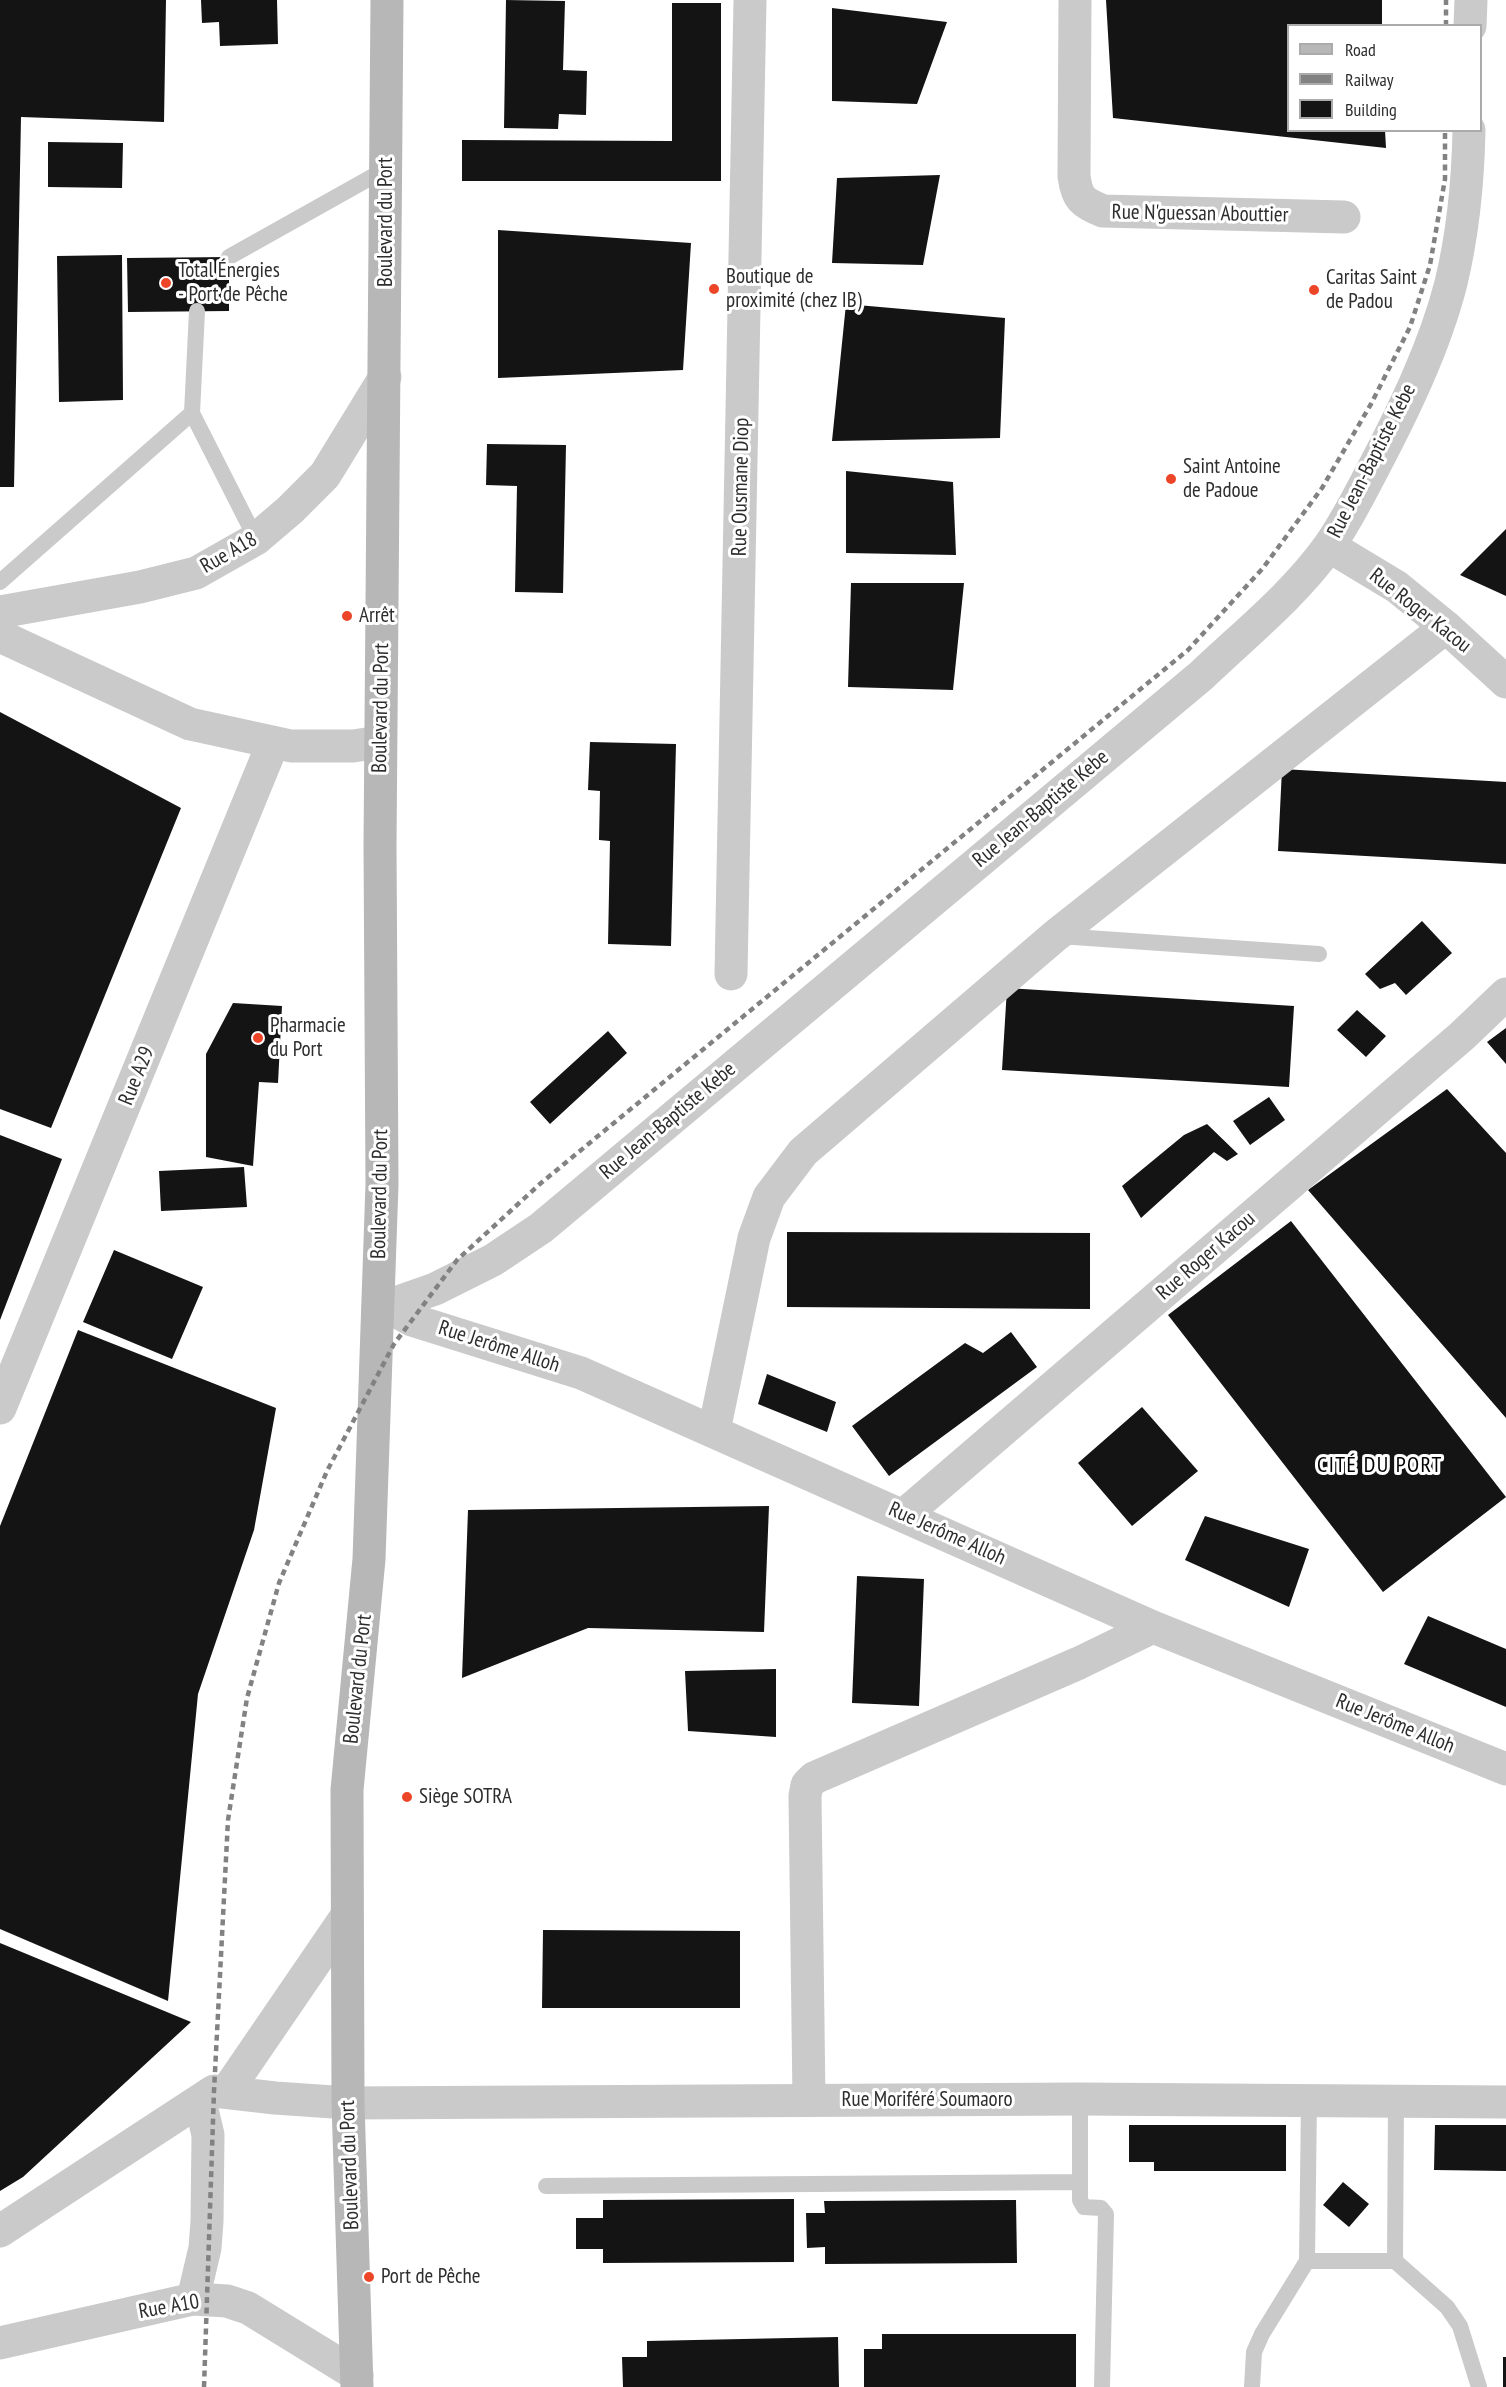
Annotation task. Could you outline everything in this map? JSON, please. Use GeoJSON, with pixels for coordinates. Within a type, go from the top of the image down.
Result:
{"type":"FeatureCollection","features":[{"type":"Feature","properties":{"kind":"main road","name":"Boulevard du Port"},"geometry":{"type":"LineString","coordinates":[[357,2381],[348,2103],[347,1790],[369,1558],[382,1308],[380,742],[387,0]]}},
{"type":"Feature","properties":{"kind":"street","name":"Rue Ousmane Diop"},"geometry":{"type":"LineString","coordinates":[[731,974],[750,0]]}},
{"type":"Feature","properties":{"kind":"street","name":"Rue N'guessan Abouttier"},"geometry":{"type":"LineString","coordinates":[[1075,0],[1074,176],[1076,193],[1086,204],[1103,212],[1344,217]]}},
{"type":"Feature","properties":{"kind":"street"},"geometry":{"type":"LineString","coordinates":[[1470,24],[1471,0]]}},
{"type":"Feature","properties":{"kind":"street","name":"Rue Jean-Baptiste Kebe"},"geometry":{"type":"LineString","coordinates":[[382,1308],[435,1289],[493,1260],[541,1228],[1202,675],[1289,592],[1329,546],[1353,506],[1397,422],[1435,332],[1451,283],[1466,195],[1469,132]]}},
{"type":"Feature","properties":{"kind":"street","name":"Rue A18"},"geometry":{"type":"LineString","coordinates":[[0,612],[140,587],[196,573],[256,539],[290,510],[325,475],[385,377]]}},
{"type":"Feature","properties":{"kind":"street","name":"Rue Roger Kacou"},"geometry":{"type":"LineString","coordinates":[[1329,546],[1397,587],[1446,627],[1506,682]]}},
{"type":"Feature","properties":{"kind":"street"},"geometry":{"type":"LineString","coordinates":[[714,1431],[754,1238],[769,1197],[803,1152],[1055,936],[1446,627]]}},
{"type":"Feature","properties":{"kind":"street"},"geometry":{"type":"LineString","coordinates":[[0,636],[190,724],[273,743],[321,747],[380,742]]}},
{"type":"Feature","properties":{"kind":"street","name":"Rue A29"},"geometry":{"type":"LineString","coordinates":[[0,1408],[273,743]]}},
{"type":"Feature","properties":{"kind":"street","name":"Rue Roger Kacou"},"geometry":{"type":"LineString","coordinates":[[904,1515],[1462,1036],[1506,994]]}},
{"type":"Feature","properties":{"kind":"street","name":"Rue Jerôme Alloh"},"geometry":{"type":"LineString","coordinates":[[382,1308],[412,1320],[581,1373],[1153,1627],[1506,1769]]}},
{"type":"Feature","properties":{"kind":"street"},"geometry":{"type":"LineString","coordinates":[[808,2100],[805,1796],[807,1785],[814,1778],[1079,1663],[1153,1627]]}},
{"type":"Feature","properties":{"kind":"street"},"geometry":{"type":"LineString","coordinates":[[0,2231],[213,2096],[346,1917]]}},
{"type":"Feature","properties":{"kind":"street"},"geometry":{"type":"LineString","coordinates":[[213,2096],[348,2103]]}},
{"type":"Feature","properties":{"kind":"street"},"geometry":{"type":"LineString","coordinates":[[194,2299],[205,2248],[208,2135],[213,2096]]}},
{"type":"Feature","properties":{"kind":"street","name":"Rue Moriféré Soumaoro"},"geometry":{"type":"LineString","coordinates":[[348,2103],[1080,2099],[1506,2102]]}},
{"type":"Feature","properties":{"kind":"street","name":"Rue A10"},"geometry":{"type":"LineString","coordinates":[[0,2343],[194,2299],[227,2301],[248,2308],[357,2381]]}},
{"type":"Feature","properties":{"kind":"lane"},"geometry":{"type":"LineString","coordinates":[[229,257],[386,169]]}},
{"type":"Feature","properties":{"kind":"lane"},"geometry":{"type":"LineString","coordinates":[[197,311],[192,413],[256,539]]}},
{"type":"Feature","properties":{"kind":"lane"},"geometry":{"type":"LineString","coordinates":[[0,582],[192,413]]}},
{"type":"Feature","properties":{"kind":"lane"},"geometry":{"type":"LineString","coordinates":[[1055,936],[1319,954]]}},
{"type":"Feature","properties":{"kind":"lane"},"geometry":{"type":"LineString","coordinates":[[1080,2099],[1081,2205],[1101,2208],[1106,2214],[1102,2387]]}},
{"type":"Feature","properties":{"kind":"lane"},"geometry":{"type":"LineString","coordinates":[[1252,2387],[1254,2352],[1262,2334],[1307,2260],[1309,2100]]}},
{"type":"Feature","properties":{"kind":"lane"},"geometry":{"type":"LineString","coordinates":[[1395,2261],[1396,2101]]}},
{"type":"Feature","properties":{"kind":"lane"},"geometry":{"type":"LineString","coordinates":[[546,2186],[1080,2182]]}},
{"type":"Feature","properties":{"kind":"lane"},"geometry":{"type":"LineString","coordinates":[[1307,2260],[1395,2261],[1447,2307],[1460,2326],[1479,2387]]}},
{"type":"Feature","properties":{"kind":"building"},"geometry":{"type":"Polygon","coordinates":[[[0,0],[166,0],[164,122],[21,117],[14,487],[0,487],[0,0]]]}},
{"type":"Feature","properties":{"kind":"building"},"geometry":{"type":"Polygon","coordinates":[[[201,0],[277,0],[278,44],[220,46],[219,22],[202,23],[201,0]]]}},
{"type":"Feature","properties":{"kind":"building"},"geometry":{"type":"Polygon","coordinates":[[[506,0],[565,1],[563,70],[587,71],[586,115],[559,114],[558,129],[504,128],[506,0]]]}},
{"type":"Feature","properties":{"kind":"building"},"geometry":{"type":"Polygon","coordinates":[[[1106,0],[1382,0],[1382,24],[1287,24],[1287,132],[1385,132],[1386,148],[1113,118],[1106,0]]]}},
{"type":"Feature","properties":{"kind":"building"},"geometry":{"type":"Polygon","coordinates":[[[672,3],[721,3],[721,181],[462,181],[462,140],[672,141],[672,3]]]}},
{"type":"Feature","properties":{"kind":"building"},"geometry":{"type":"Polygon","coordinates":[[[832,8],[947,22],[917,104],[832,101],[832,8]]]}},
{"type":"Feature","properties":{"kind":"building"},"geometry":{"type":"Polygon","coordinates":[[[48,142],[123,143],[122,188],[48,187],[48,142]]]}},
{"type":"Feature","properties":{"kind":"building"},"geometry":{"type":"Polygon","coordinates":[[[940,175],[923,265],[832,263],[837,178],[940,175]]]}},
{"type":"Feature","properties":{"kind":"building"},"geometry":{"type":"Polygon","coordinates":[[[498,230],[691,243],[683,370],[498,378],[498,230]]]}},
{"type":"Feature","properties":{"kind":"building"},"geometry":{"type":"Polygon","coordinates":[[[122,255],[123,400],[59,402],[57,256],[122,255]]]}},
{"type":"Feature","properties":{"kind":"building"},"geometry":{"type":"Polygon","coordinates":[[[229,257],[229,311],[128,312],[127,258],[229,257]]]}},
{"type":"Feature","properties":{"kind":"building"},"geometry":{"type":"Polygon","coordinates":[[[846,304],[1005,318],[1000,438],[832,441],[846,304]]]}},
{"type":"Feature","properties":{"kind":"building"},"geometry":{"type":"Polygon","coordinates":[[[487,444],[566,445],[563,593],[515,592],[517,486],[486,485],[487,444]]]}},
{"type":"Feature","properties":{"kind":"building"},"geometry":{"type":"Polygon","coordinates":[[[846,471],[953,482],[956,555],[846,553],[846,471]]]}},
{"type":"Feature","properties":{"kind":"building"},"geometry":{"type":"Polygon","coordinates":[[[1506,529],[1506,596],[1460,575],[1506,529]]]}},
{"type":"Feature","properties":{"kind":"building"},"geometry":{"type":"Polygon","coordinates":[[[851,583],[964,583],[953,690],[848,687],[851,583]]]}},
{"type":"Feature","properties":{"kind":"building"},"geometry":{"type":"Polygon","coordinates":[[[0,712],[181,808],[51,1128],[0,1109],[0,712]]]}},
{"type":"Feature","properties":{"kind":"building"},"geometry":{"type":"Polygon","coordinates":[[[590,742],[676,744],[671,946],[608,944],[610,841],[599,840],[600,791],[588,790],[590,742]]]}},
{"type":"Feature","properties":{"kind":"building"},"geometry":{"type":"Polygon","coordinates":[[[1282,769],[1506,782],[1506,864],[1278,851],[1282,769]]]}},
{"type":"Feature","properties":{"kind":"building"},"geometry":{"type":"Polygon","coordinates":[[[1422,921],[1452,953],[1406,995],[1395,983],[1380,989],[1365,974],[1422,921]]]}},
{"type":"Feature","properties":{"kind":"building"},"geometry":{"type":"Polygon","coordinates":[[[1007,988],[1294,1006],[1289,1087],[1002,1070],[1007,988]]]}},
{"type":"Feature","properties":{"kind":"building"},"geometry":{"type":"Polygon","coordinates":[[[233,1003],[282,1006],[278,1083],[259,1082],[253,1166],[206,1157],[206,1054],[233,1003]]]}},
{"type":"Feature","properties":{"kind":"building"},"geometry":{"type":"Polygon","coordinates":[[[1357,1010],[1386,1036],[1366,1057],[1337,1030],[1357,1010]]]}},
{"type":"Feature","properties":{"kind":"building"},"geometry":{"type":"Polygon","coordinates":[[[1506,1028],[1506,1064],[1487,1042],[1506,1028]]]}},
{"type":"Feature","properties":{"kind":"building"},"geometry":{"type":"Polygon","coordinates":[[[608,1031],[627,1053],[550,1124],[530,1102],[608,1031]]]}},
{"type":"Feature","properties":{"kind":"building"},"geometry":{"type":"Polygon","coordinates":[[[1447,1089],[1506,1153],[1506,1418],[1308,1190],[1447,1089]]]}},
{"type":"Feature","properties":{"kind":"building"},"geometry":{"type":"Polygon","coordinates":[[[1269,1097],[1285,1120],[1250,1145],[1233,1121],[1269,1097]]]}},
{"type":"Feature","properties":{"kind":"building"},"geometry":{"type":"Polygon","coordinates":[[[1207,1124],[1238,1154],[1227,1161],[1214,1152],[1141,1218],[1122,1186],[1184,1135],[1207,1124]]]}},
{"type":"Feature","properties":{"kind":"building"},"geometry":{"type":"Polygon","coordinates":[[[0,1135],[62,1159],[0,1320],[0,1135]]]}},
{"type":"Feature","properties":{"kind":"building"},"geometry":{"type":"Polygon","coordinates":[[[244,1167],[247,1207],[161,1211],[159,1171],[244,1167]]]}},
{"type":"Feature","properties":{"kind":"building"},"geometry":{"type":"Polygon","coordinates":[[[1291,1221],[1506,1497],[1383,1592],[1168,1315],[1291,1221]]]}},
{"type":"Feature","properties":{"kind":"building"},"geometry":{"type":"Polygon","coordinates":[[[787,1232],[1090,1233],[1090,1309],[787,1307],[787,1232]]]}},
{"type":"Feature","properties":{"kind":"building"},"geometry":{"type":"Polygon","coordinates":[[[114,1250],[203,1287],[172,1359],[83,1322],[114,1250]]]}},
{"type":"Feature","properties":{"kind":"building"},"geometry":{"type":"Polygon","coordinates":[[[78,1330],[276,1408],[254,1530],[198,1694],[168,2001],[0,1929],[0,1526],[78,1330]]]}},
{"type":"Feature","properties":{"kind":"building"},"geometry":{"type":"Polygon","coordinates":[[[1011,1332],[1037,1367],[889,1476],[852,1426],[965,1343],[983,1353],[1011,1332]]]}},
{"type":"Feature","properties":{"kind":"building"},"geometry":{"type":"Polygon","coordinates":[[[767,1374],[836,1402],[827,1432],[758,1404],[767,1374]]]}},
{"type":"Feature","properties":{"kind":"building"},"geometry":{"type":"Polygon","coordinates":[[[1142,1407],[1198,1471],[1132,1526],[1078,1463],[1142,1407]]]}},
{"type":"Feature","properties":{"kind":"building"},"geometry":{"type":"Polygon","coordinates":[[[769,1506],[764,1632],[588,1628],[462,1678],[468,1510],[769,1506]]]}},
{"type":"Feature","properties":{"kind":"building"},"geometry":{"type":"Polygon","coordinates":[[[1205,1516],[1309,1549],[1289,1607],[1185,1560],[1205,1516]]]}},
{"type":"Feature","properties":{"kind":"building"},"geometry":{"type":"Polygon","coordinates":[[[857,1576],[924,1579],[919,1706],[852,1703],[857,1576]]]}},
{"type":"Feature","properties":{"kind":"building"},"geometry":{"type":"Polygon","coordinates":[[[1428,1616],[1506,1649],[1506,1707],[1404,1664],[1428,1616]]]}},
{"type":"Feature","properties":{"kind":"building"},"geometry":{"type":"Polygon","coordinates":[[[776,1669],[776,1737],[688,1731],[685,1671],[776,1669]]]}},
{"type":"Feature","properties":{"kind":"building"},"geometry":{"type":"Polygon","coordinates":[[[543,1930],[740,1931],[740,2008],[542,2008],[543,1930]]]}},
{"type":"Feature","properties":{"kind":"building"},"geometry":{"type":"Polygon","coordinates":[[[0,1943],[191,2022],[23,2177],[0,2191],[0,1943]]]}},
{"type":"Feature","properties":{"kind":"building"},"geometry":{"type":"Polygon","coordinates":[[[1129,2125],[1286,2125],[1286,2171],[1154,2171],[1154,2162],[1129,2162],[1129,2125]]]}},
{"type":"Feature","properties":{"kind":"building"},"geometry":{"type":"Polygon","coordinates":[[[1435,2125],[1506,2125],[1506,2171],[1434,2170],[1435,2125]]]}},
{"type":"Feature","properties":{"kind":"building"},"geometry":{"type":"Polygon","coordinates":[[[1343,2182],[1369,2204],[1349,2227],[1323,2205],[1343,2182]]]}},
{"type":"Feature","properties":{"kind":"building"},"geometry":{"type":"Polygon","coordinates":[[[794,2199],[794,2262],[603,2263],[603,2249],[576,2249],[576,2218],[603,2218],[603,2200],[794,2199]]]}},
{"type":"Feature","properties":{"kind":"building"},"geometry":{"type":"Polygon","coordinates":[[[1016,2200],[1017,2263],[825,2264],[825,2247],[807,2248],[806,2213],[825,2213],[824,2201],[1016,2200]]]}},
{"type":"Feature","properties":{"kind":"building"},"geometry":{"type":"Polygon","coordinates":[[[882,2334],[1076,2334],[1076,2387],[864,2387],[864,2349],[882,2349],[882,2334]]]}},
{"type":"Feature","properties":{"kind":"building"},"geometry":{"type":"Polygon","coordinates":[[[838,2337],[839,2387],[623,2387],[622,2357],[647,2357],[647,2341],[838,2337]]]}},
{"type":"Feature","properties":{"kind":"building"},"geometry":{"type":"Polygon","coordinates":[[[1503,2357],[1506,2357],[1506,2387],[1503,2387],[1503,2357]]]}},
{"type":"Feature","properties":{"kind":"railway"},"geometry":{"type":"LineString","coordinates":[[1446,0],[1446,24]]}},
{"type":"Feature","properties":{"kind":"railway"},"geometry":{"type":"LineString","coordinates":[[204,2387],[214,2091],[228,1820],[247,1698],[279,1583],[327,1471],[394,1344],[457,1260],[541,1183],[1188,650],[1263,568],[1322,488],[1371,404],[1410,327],[1430,265],[1445,179],[1445,132]]}},
{"type":"Feature","properties":{"kind":"place","name":"Total Énergies - Port de Pêche"},"geometry":{"type":"Point","coordinates":[166,283]}},
{"type":"Feature","properties":{"kind":"place","name":"Boutique de proximité (chez IB)"},"geometry":{"type":"Point","coordinates":[714,289]}},
{"type":"Feature","properties":{"kind":"place","name":"Caritas Saint de Padou"},"geometry":{"type":"Point","coordinates":[1314,290]}},
{"type":"Feature","properties":{"kind":"place","name":"Saint Antoine de Padoue"},"geometry":{"type":"Point","coordinates":[1171,479]}},
{"type":"Feature","properties":{"kind":"place","name":"Arrêt"},"geometry":{"type":"Point","coordinates":[347,616]}},
{"type":"Feature","properties":{"kind":"place","name":"Pharmacie du Port"},"geometry":{"type":"Point","coordinates":[258,1038]}},
{"type":"Feature","properties":{"kind":"place","name":"Siège SOTRA"},"geometry":{"type":"Point","coordinates":[407,1797]}},
{"type":"Feature","properties":{"kind":"place","name":"Port de Pêche"},"geometry":{"type":"Point","coordinates":[369,2277]}},
{"type":"Feature","properties":{"kind":"district","name":"CITÉ DU PORT"},"geometry":{"type":"Point","coordinates":[1380,1466]}}]}
